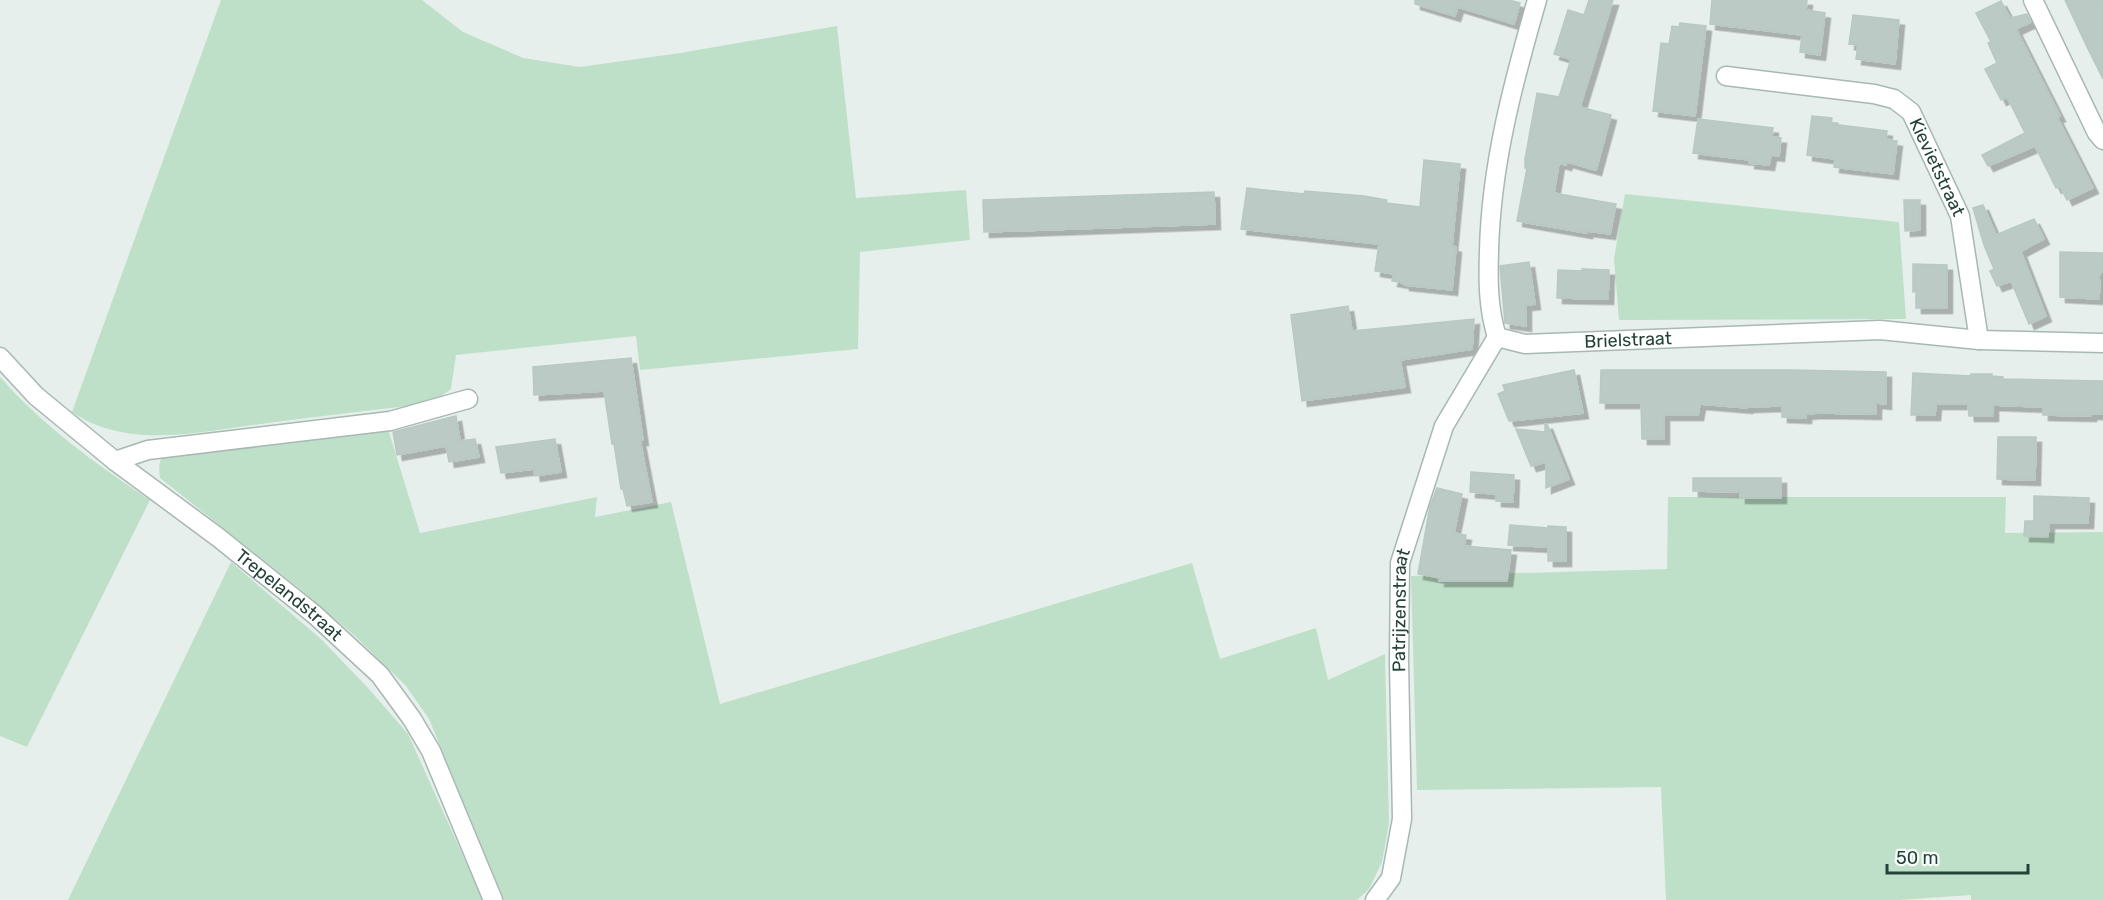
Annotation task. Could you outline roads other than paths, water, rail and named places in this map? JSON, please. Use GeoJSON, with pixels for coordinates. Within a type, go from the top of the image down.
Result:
{"type":"FeatureCollection","features":[{"type":"Feature","properties":{"kind":"street"},"geometry":{"type":"LineString","coordinates":[[1497,337],[1488,295],[1490,216],[1498,150],[1537,0]]}},
{"type":"Feature","properties":{"kind":"street"},"geometry":{"type":"LineString","coordinates":[[2033,0],[2097,133],[2103,140]]}},
{"type":"Feature","properties":{"kind":"street","name":"Kievietstraat"},"geometry":{"type":"LineString","coordinates":[[1726,76],[1875,94],[1894,99],[1911,112],[1960,216],[1978,340]]}},
{"type":"Feature","properties":{"kind":"street","name":"Brielstraat"},"geometry":{"type":"LineString","coordinates":[[1497,337],[1525,344],[1880,330],[1978,340],[2103,342]]}},
{"type":"Feature","properties":{"kind":"street","name":"Patrijzenstraat"},"geometry":{"type":"LineString","coordinates":[[1375,900],[1391,878],[1402,819],[1401,563],[1444,426],[1497,337]]}},
{"type":"Feature","properties":{"kind":"street","name":"Trepelandstraat"},"geometry":{"type":"LineString","coordinates":[[0,357],[36,396],[115,461],[219,538],[315,615],[380,675],[412,719],[430,751],[493,900]]}},
{"type":"Feature","properties":{"kind":"street"},"geometry":{"type":"LineString","coordinates":[[115,461],[148,450],[390,421],[468,399]]}}]}
